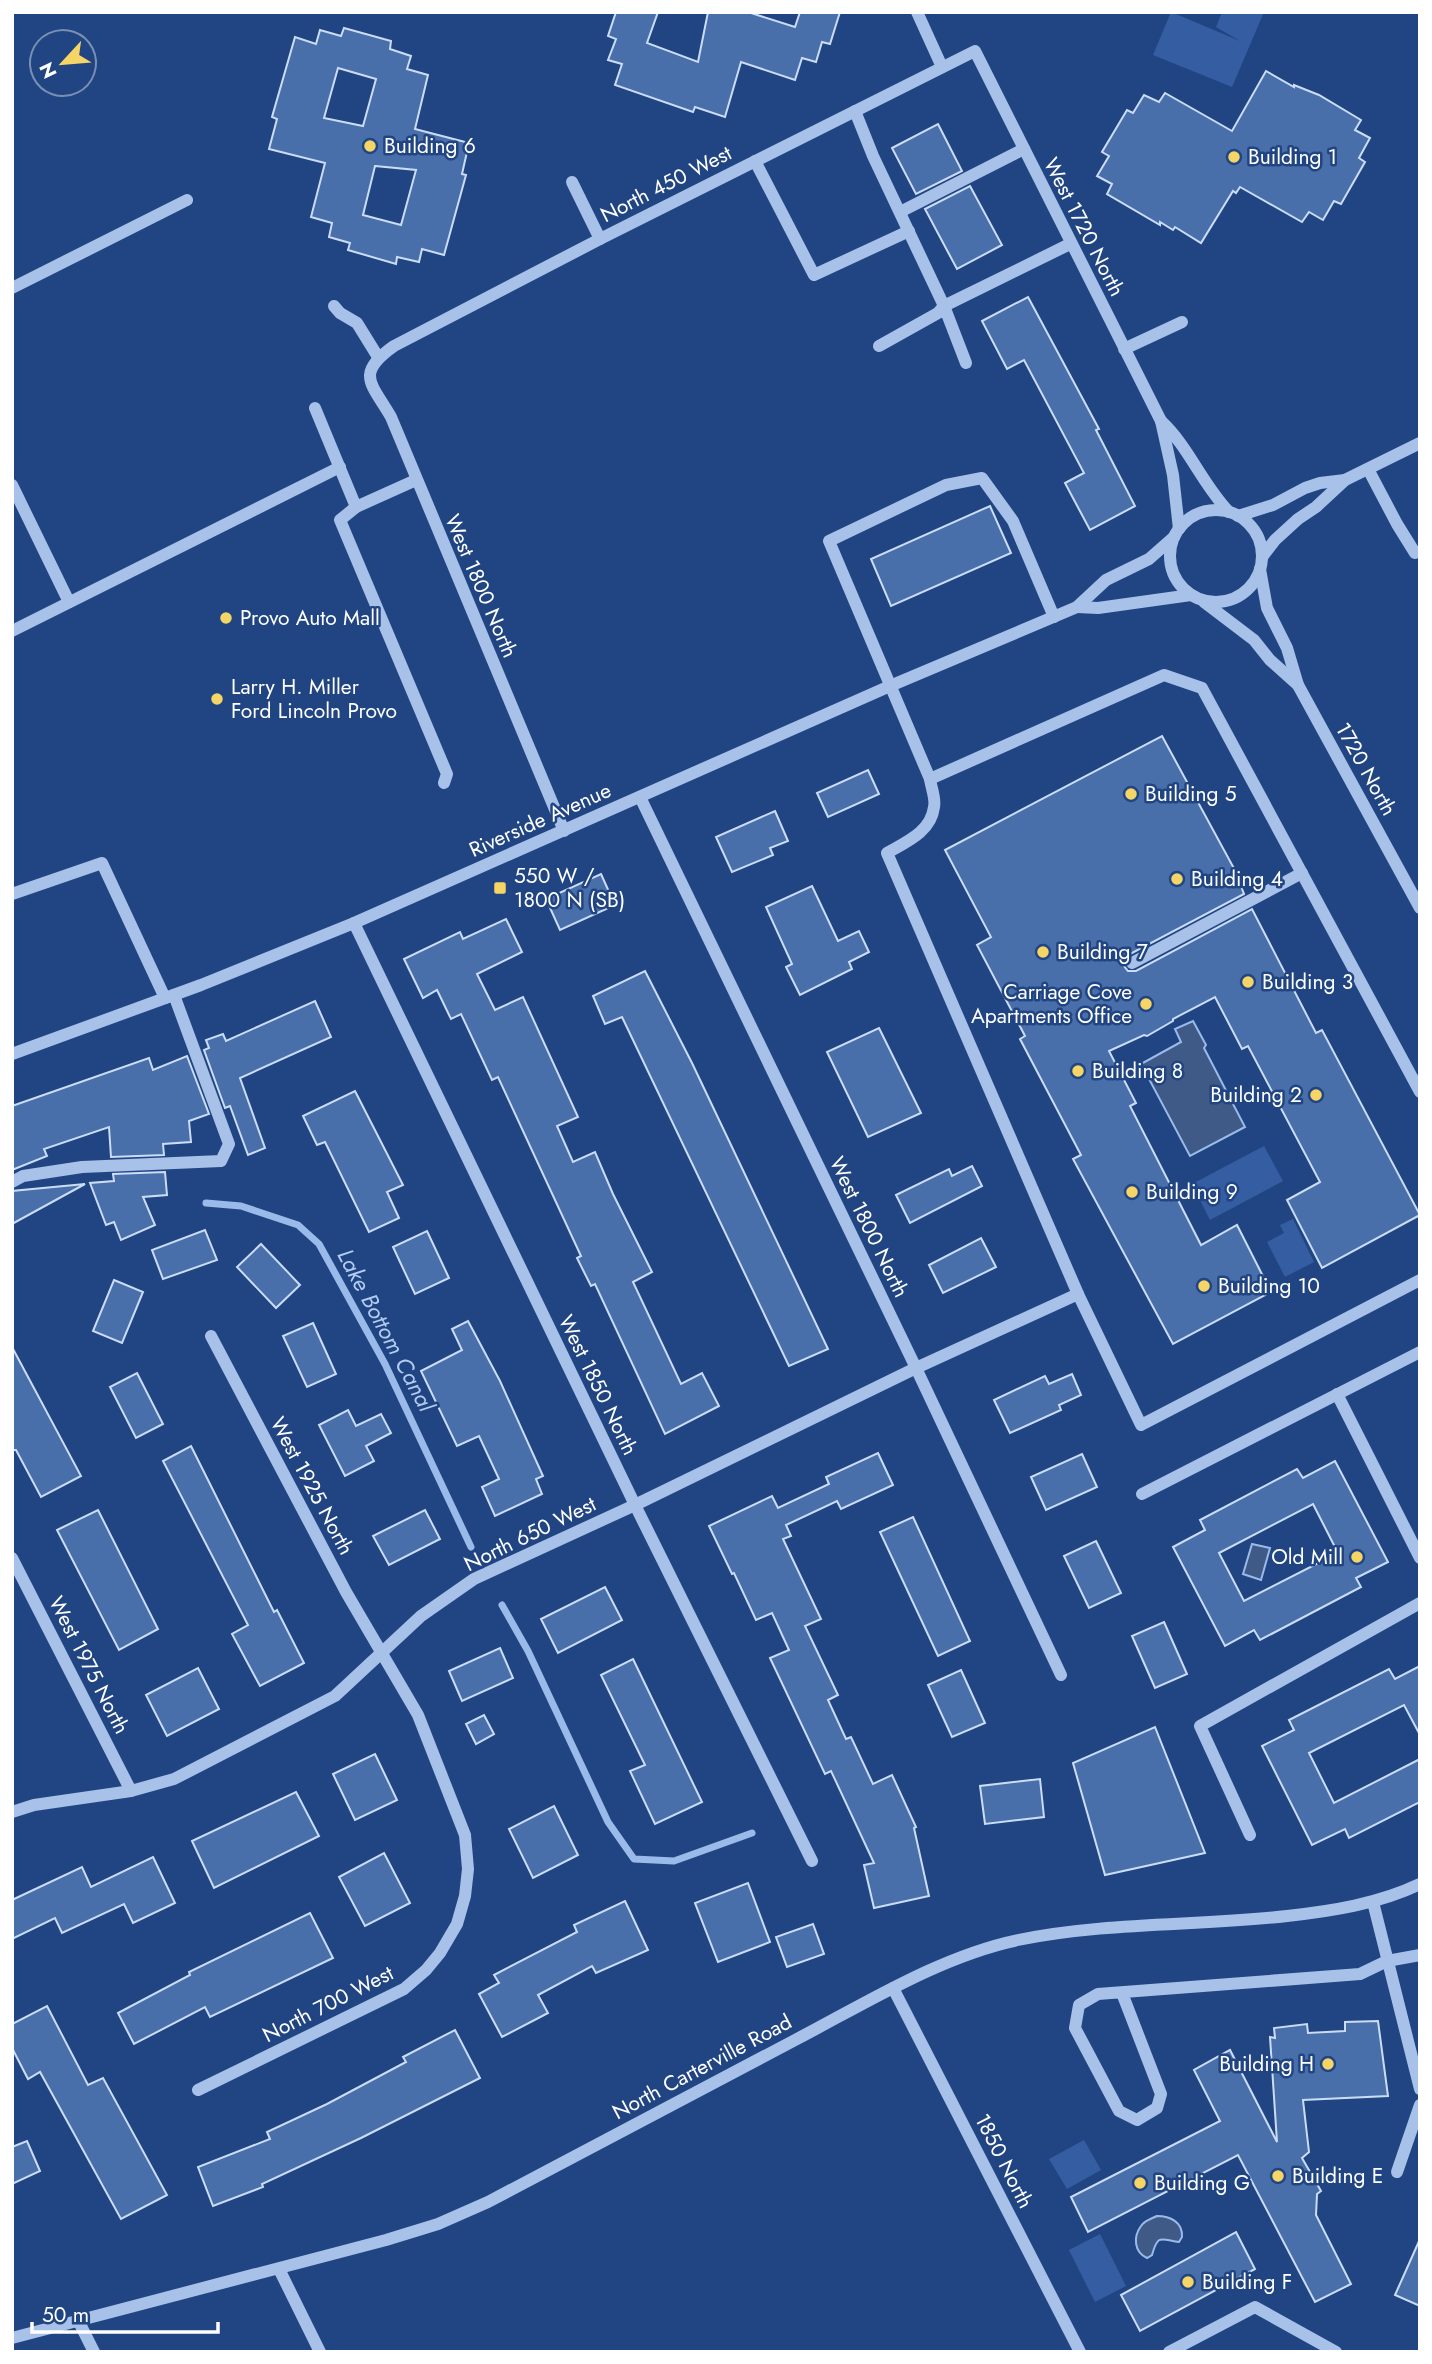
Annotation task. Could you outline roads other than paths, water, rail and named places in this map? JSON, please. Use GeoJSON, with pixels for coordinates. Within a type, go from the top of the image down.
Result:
{"type":"FeatureCollection","features":[{"type":"Feature","properties":{"kind":"street"},"geometry":{"type":"LineString","coordinates":[[917,12],[942,67]]}},
{"type":"Feature","properties":{"kind":"street","name":"North 450 West"},"geometry":{"type":"LineString","coordinates":[[378,357],[394,346],[600,239],[975,51]]}},
{"type":"Feature","properties":{"kind":"street","name":"West 1720 North"},"geometry":{"type":"LineString","coordinates":[[975,51],[1161,421],[1173,475],[1176,533]]}},
{"type":"Feature","properties":{"kind":"street"},"geometry":{"type":"LineString","coordinates":[[855,111],[944,306],[965,363]]}},
{"type":"Feature","properties":{"kind":"street"},"geometry":{"type":"LineString","coordinates":[[900,212],[1024,149]]}},
{"type":"Feature","properties":{"kind":"street"},"geometry":{"type":"LineString","coordinates":[[755,161],[814,275],[909,231]]}},
{"type":"Feature","properties":{"kind":"street"},"geometry":{"type":"LineString","coordinates":[[572,182],[600,239]]}},
{"type":"Feature","properties":{"kind":"street"},"geometry":{"type":"LineString","coordinates":[[12,288],[187,200]]}},
{"type":"Feature","properties":{"kind":"street"},"geometry":{"type":"LineString","coordinates":[[880,345],[938,313],[944,306],[1070,244]]}},
{"type":"Feature","properties":{"kind":"street"},"geometry":{"type":"LineString","coordinates":[[334,306],[356,323],[378,357]]}},
{"type":"Feature","properties":{"kind":"street"},"geometry":{"type":"LineString","coordinates":[[1124,349],[1182,322]]}},
{"type":"Feature","properties":{"kind":"street","name":"West 1800 North"},"geometry":{"type":"LineString","coordinates":[[378,357],[370,374],[370,383],[391,417],[564,831]]}},
{"type":"Feature","properties":{"kind":"street"},"geometry":{"type":"LineString","coordinates":[[315,408],[356,507]]}},
{"type":"Feature","properties":{"kind":"street","name":"West 1720 North"},"geometry":{"type":"LineString","coordinates":[[1161,421],[1186,449],[1204,482],[1234,514]]}},
{"type":"Feature","properties":{"kind":"street"},"geometry":{"type":"LineString","coordinates":[[1261,563],[1256,535],[1245,520],[1218,510],[1199,514],[1176,533],[1170,553],[1172,570],[1177,580],[1196,597],[1225,601],[1238,597],[1255,580],[1261,563],[1291,526],[1345,480],[1420,443]]}},
{"type":"Feature","properties":{"kind":"street"},"geometry":{"type":"LineString","coordinates":[[12,631],[340,467]]}},
{"type":"Feature","properties":{"kind":"street"},"geometry":{"type":"LineString","coordinates":[[1368,468],[1415,553]]}},
{"type":"Feature","properties":{"kind":"street"},"geometry":{"type":"LineString","coordinates":[[1054,617],[1013,521],[982,478],[946,485],[828,541],[930,779],[935,806],[928,823],[916,836],[887,853],[1078,1294],[1140,1425],[1420,1280]]}},
{"type":"Feature","properties":{"kind":"street"},"geometry":{"type":"LineString","coordinates":[[416,480],[356,507],[340,520],[447,774],[444,783]]}},
{"type":"Feature","properties":{"kind":"street"},"geometry":{"type":"LineString","coordinates":[[1234,514],[1273,505],[1320,483],[1345,480]]}},
{"type":"Feature","properties":{"kind":"street"},"geometry":{"type":"LineString","coordinates":[[12,485],[69,602]]}},
{"type":"Feature","properties":{"kind":"street","name":"Riverside Avenue"},"geometry":{"type":"LineString","coordinates":[[12,1054],[169,997],[354,923],[890,686],[1077,607],[1106,580],[1149,559],[1176,533]]}},
{"type":"Feature","properties":{"kind":"street","name":"1720 North"},"geometry":{"type":"LineString","coordinates":[[1261,563],[1267,608],[1287,648],[1298,685],[1420,908]]}},
{"type":"Feature","properties":{"kind":"street","name":"Riverside Avenue"},"geometry":{"type":"LineString","coordinates":[[1077,607],[1098,608],[1196,597]]}},
{"type":"Feature","properties":{"kind":"street","name":"1720 North"},"geometry":{"type":"LineString","coordinates":[[1196,597],[1254,640],[1270,660],[1298,685]]}},
{"type":"Feature","properties":{"kind":"street"},"geometry":{"type":"LineString","coordinates":[[930,779],[1164,675],[1202,688],[1420,1093]]}},
{"type":"Feature","properties":{"kind":"street","name":"West 1800 North"},"geometry":{"type":"LineString","coordinates":[[640,797],[1061,1675]]}},
{"type":"Feature","properties":{"kind":"street"},"geometry":{"type":"LineString","coordinates":[[12,894],[102,863],[169,997],[229,1144],[221,1161],[82,1167],[23,1176],[12,1182]]}},
{"type":"Feature","properties":{"kind":"street"},"geometry":{"type":"LineString","coordinates":[[1132,963],[1302,873]]}},
{"type":"Feature","properties":{"kind":"street","name":"West 1850 North"},"geometry":{"type":"LineString","coordinates":[[354,923],[635,1505],[813,1861]]}},
{"type":"Feature","properties":{"kind":"street","name":"North 650 West"},"geometry":{"type":"LineString","coordinates":[[12,1812],[34,1805],[131,1791],[174,1779],[335,1696],[421,1616],[474,1579],[635,1505],[916,1368],[1078,1294]]}},
{"type":"Feature","properties":{"kind":"street","name":"West 1925 North"},"geometry":{"type":"LineString","coordinates":[[211,1336],[346,1592],[383,1653]]}},
{"type":"Feature","properties":{"kind":"street"},"geometry":{"type":"LineString","coordinates":[[1142,1494],[1420,1352]]}},
{"type":"Feature","properties":{"kind":"street"},"geometry":{"type":"LineString","coordinates":[[1337,1394],[1420,1558]]}},
{"type":"Feature","properties":{"kind":"street","name":"West 1975 North"},"geometry":{"type":"LineString","coordinates":[[12,1558],[131,1791]]}},
{"type":"Feature","properties":{"kind":"street"},"geometry":{"type":"LineString","coordinates":[[1250,1835],[1200,1726],[1420,1603]]}},
{"type":"Feature","properties":{"kind":"street","name":"North 700 West"},"geometry":{"type":"LineString","coordinates":[[198,2090],[404,1989],[426,1970],[440,1953],[457,1924],[465,1896],[468,1869],[465,1835],[418,1715],[383,1653]]}},
{"type":"Feature","properties":{"kind":"street","name":"North Carterville Road"},"geometry":{"type":"LineString","coordinates":[[12,2338],[279,2269],[438,2224],[488,2202],[893,1988],[970,1954],[1017,1940],[1075,1932],[1328,1911],[1373,1902],[1420,1884]]}},
{"type":"Feature","properties":{"kind":"street"},"geometry":{"type":"LineString","coordinates":[[1373,1902],[1420,2089]]}},
{"type":"Feature","properties":{"kind":"street"},"geometry":{"type":"LineString","coordinates":[[1122,1993],[1161,2094],[1157,2108],[1137,2120],[1119,2111],[1075,2028],[1079,2005],[1098,1994],[1360,1973],[1387,1961],[1420,1955]]}},
{"type":"Feature","properties":{"kind":"street","name":"1850 North"},"geometry":{"type":"LineString","coordinates":[[893,1988],[1080,2352]]}},
{"type":"Feature","properties":{"kind":"street"},"geometry":{"type":"LineString","coordinates":[[1397,2172],[1420,2105]]}},
{"type":"Feature","properties":{"kind":"street"},"geometry":{"type":"LineString","coordinates":[[279,2269],[320,2352]]}},
{"type":"Feature","properties":{"kind":"street"},"geometry":{"type":"LineString","coordinates":[[1169,2352],[1255,2307],[1336,2352]]}},
{"type":"Feature","properties":{"kind":"street"},"geometry":{"type":"LineString","coordinates":[[79,2322],[94,2352]]}},
{"type":"Feature","properties":{"kind":"waterway","name":"Lake Bottom Canal"},"geometry":{"type":"LineString","coordinates":[[206,1203],[241,1206],[298,1225],[319,1244],[385,1364],[471,1547]]}},
{"type":"Feature","properties":{"kind":"waterway","name":"Lake Bottom Canal"},"geometry":{"type":"LineString","coordinates":[[502,1605],[528,1651],[608,1822],[634,1859],[674,1861],[752,1833]]}},
{"type":"Feature","properties":{"kind":"place","name":"Building 6"},"geometry":{"type":"Point","coordinates":[370,146]}},
{"type":"Feature","properties":{"kind":"place","name":"Building 1"},"geometry":{"type":"Point","coordinates":[1234,157]}},
{"type":"Feature","properties":{"kind":"place","name":"Provo Auto Mall"},"geometry":{"type":"Point","coordinates":[226,618]}},
{"type":"Feature","properties":{"kind":"place","name":"Larry H. Miller Ford Lincoln Provo"},"geometry":{"type":"Point","coordinates":[217,699]}},
{"type":"Feature","properties":{"kind":"place","name":"Building 5"},"geometry":{"type":"Point","coordinates":[1131,794]}},
{"type":"Feature","properties":{"kind":"place","name":"Building 4"},"geometry":{"type":"Point","coordinates":[1177,879]}},
{"type":"Feature","properties":{"kind":"place","name":"550 W / 1800 N (SB)"},"geometry":{"type":"Point","coordinates":[500,888]}},
{"type":"Feature","properties":{"kind":"place","name":"Building 7"},"geometry":{"type":"Point","coordinates":[1043,952]}},
{"type":"Feature","properties":{"kind":"place","name":"Building 3"},"geometry":{"type":"Point","coordinates":[1248,982]}},
{"type":"Feature","properties":{"kind":"place","name":"Carriage Cove Apartments Office"},"geometry":{"type":"Point","coordinates":[1146,1004]}},
{"type":"Feature","properties":{"kind":"place","name":"Building 8"},"geometry":{"type":"Point","coordinates":[1078,1071]}},
{"type":"Feature","properties":{"kind":"place","name":"Building 2"},"geometry":{"type":"Point","coordinates":[1316,1095]}},
{"type":"Feature","properties":{"kind":"place","name":"Building 9"},"geometry":{"type":"Point","coordinates":[1132,1192]}},
{"type":"Feature","properties":{"kind":"place","name":"Building 10"},"geometry":{"type":"Point","coordinates":[1204,1286]}},
{"type":"Feature","properties":{"kind":"place","name":"Old Mill"},"geometry":{"type":"Point","coordinates":[1357,1557]}},
{"type":"Feature","properties":{"kind":"place","name":"Building H"},"geometry":{"type":"Point","coordinates":[1328,2064]}},
{"type":"Feature","properties":{"kind":"place","name":"Building E"},"geometry":{"type":"Point","coordinates":[1278,2176]}},
{"type":"Feature","properties":{"kind":"place","name":"Building G"},"geometry":{"type":"Point","coordinates":[1140,2183]}},
{"type":"Feature","properties":{"kind":"place","name":"Building F"},"geometry":{"type":"Point","coordinates":[1188,2282]}}]}
